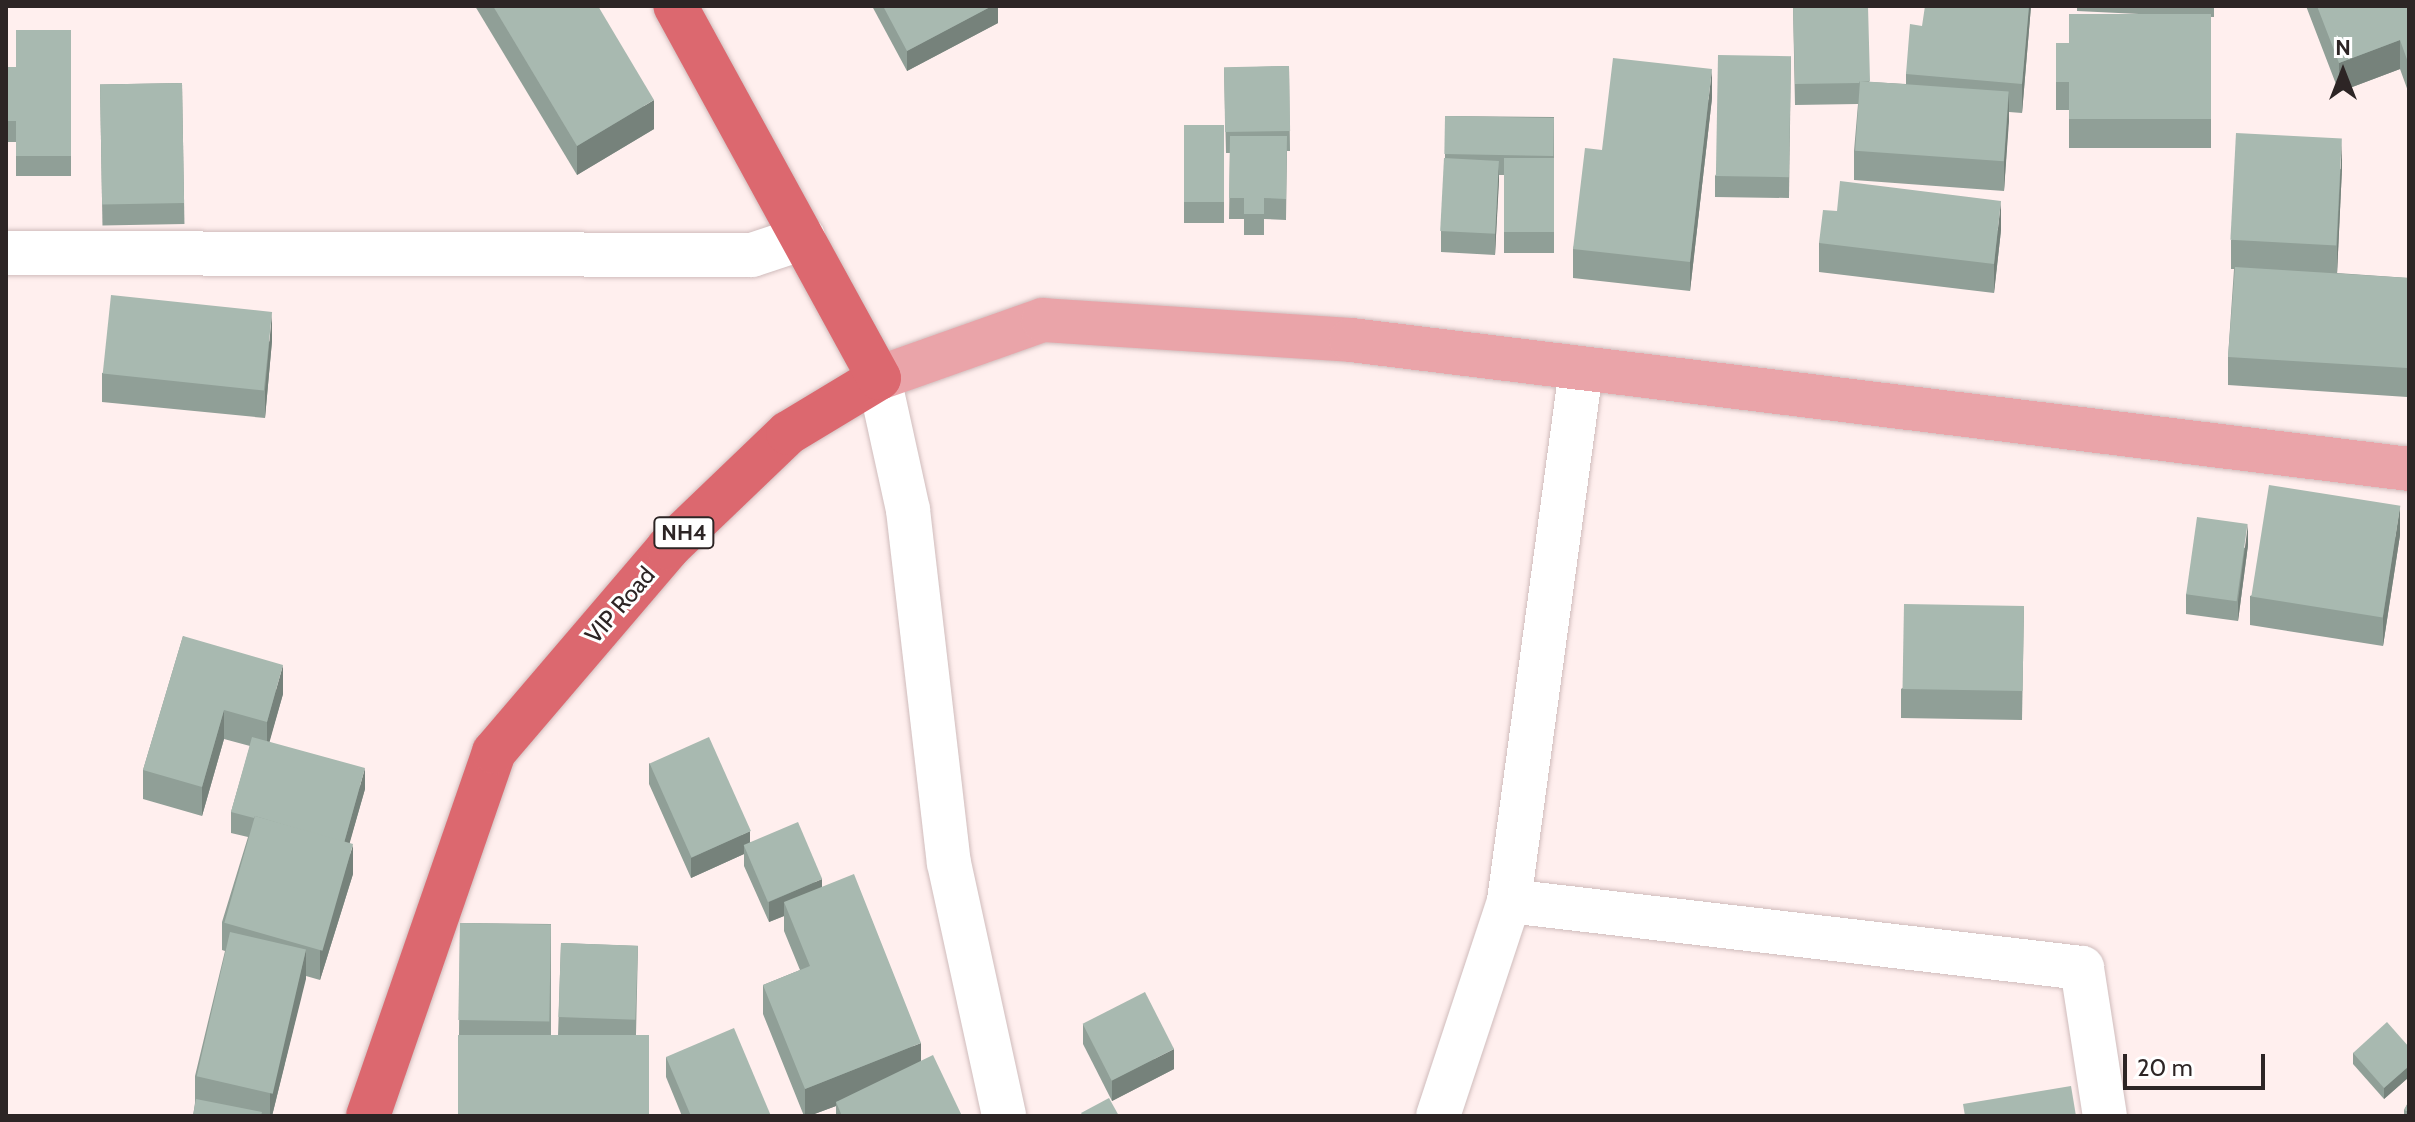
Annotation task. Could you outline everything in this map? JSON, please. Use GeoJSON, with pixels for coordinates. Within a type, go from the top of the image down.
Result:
{"type":"FeatureCollection","features":[{"type":"Feature","properties":{"kind":"highway"},"geometry":{"type":"LineString","coordinates":[[675,6],[879,378]]}},
{"type":"Feature","properties":{"kind":"highway","name":"VIP Road"},"geometry":{"type":"LineString","coordinates":[[368,1116],[494,752],[668,548],[788,433],[879,378]]}},
{"type":"Feature","properties":{"kind":"main road"},"geometry":{"type":"LineString","coordinates":[[879,378],[1043,320],[1351,340],[2409,469]]}},
{"type":"Feature","properties":{"kind":"street"},"geometry":{"type":"LineString","coordinates":[[6,253],[752,255],[803,238]]}},
{"type":"Feature","properties":{"kind":"street"},"geometry":{"type":"LineString","coordinates":[[1438,1116],[1509,901],[1581,370]]}},
{"type":"Feature","properties":{"kind":"street"},"geometry":{"type":"LineString","coordinates":[[879,378],[908,510],[949,863],[1004,1116]]}},
{"type":"Feature","properties":{"kind":"street"},"geometry":{"type":"LineString","coordinates":[[1509,901],[2082,968],[2105,1116]]}},
{"type":"Feature","properties":{"kind":"building"},"geometry":{"type":"Polygon","coordinates":[[[493,6],[598,6],[654,100],[577,146],[493,6]]]}},
{"type":"Feature","properties":{"kind":"building"},"geometry":{"type":"Polygon","coordinates":[[[883,6],[992,6],[907,51],[883,6]]]}},
{"type":"Feature","properties":{"kind":"building"},"geometry":{"type":"Polygon","coordinates":[[[1793,6],[1868,6],[1870,81],[1795,84],[1793,6]]]}},
{"type":"Feature","properties":{"kind":"building"},"geometry":{"type":"Polygon","coordinates":[[[1925,6],[2029,6],[2022,84],[1906,74],[1910,24],[1922,26],[1925,6]]]}},
{"type":"Feature","properties":{"kind":"building"},"geometry":{"type":"Polygon","coordinates":[[[2317,6],[2409,6],[2409,65],[2400,40],[2339,63],[2317,6]]]}},
{"type":"Feature","properties":{"kind":"building"},"geometry":{"type":"Polygon","coordinates":[[[2069,14],[2211,14],[2211,119],[2069,119],[2069,82],[2056,82],[2056,43],[2069,43],[2069,14]]]}},
{"type":"Feature","properties":{"kind":"building"},"geometry":{"type":"Polygon","coordinates":[[[16,30],[71,30],[71,156],[16,156],[16,121],[6,121],[6,67],[16,67],[16,30]]]}},
{"type":"Feature","properties":{"kind":"building"},"geometry":{"type":"Polygon","coordinates":[[[1718,55],[1791,56],[1789,177],[1716,176],[1718,55]]]}},
{"type":"Feature","properties":{"kind":"building"},"geometry":{"type":"Polygon","coordinates":[[[1613,58],[1712,69],[1690,262],[1573,249],[1585,148],[1602,150],[1613,58]]]}},
{"type":"Feature","properties":{"kind":"building"},"geometry":{"type":"Polygon","coordinates":[[[1289,66],[1290,131],[1225,132],[1224,67],[1289,66]]]}},
{"type":"Feature","properties":{"kind":"building"},"geometry":{"type":"Polygon","coordinates":[[[1860,81],[2009,91],[2004,161],[1855,151],[1860,81]]]}},
{"type":"Feature","properties":{"kind":"building"},"geometry":{"type":"Polygon","coordinates":[[[182,83],[184,203],[102,204],[100,84],[182,83]]]}},
{"type":"Feature","properties":{"kind":"building"},"geometry":{"type":"Polygon","coordinates":[[[1445,116],[1554,118],[1553,156],[1444,154],[1445,116]]]}},
{"type":"Feature","properties":{"kind":"building"},"geometry":{"type":"Polygon","coordinates":[[[1184,125],[1224,125],[1224,202],[1184,202],[1184,125]]]}},
{"type":"Feature","properties":{"kind":"building"},"geometry":{"type":"Polygon","coordinates":[[[2236,133],[2342,139],[2336,245],[2230,240],[2236,133]]]}},
{"type":"Feature","properties":{"kind":"building"},"geometry":{"type":"Polygon","coordinates":[[[1230,136],[1287,136],[1286,199],[1264,198],[1264,214],[1244,214],[1244,198],[1229,198],[1230,136]]]}},
{"type":"Feature","properties":{"kind":"building"},"geometry":{"type":"Polygon","coordinates":[[[1444,158],[1499,161],[1495,234],[1440,231],[1444,158]]]}},
{"type":"Feature","properties":{"kind":"building"},"geometry":{"type":"Polygon","coordinates":[[[1504,158],[1554,158],[1554,232],[1504,232],[1504,158]]]}},
{"type":"Feature","properties":{"kind":"building"},"geometry":{"type":"Polygon","coordinates":[[[1840,181],[2001,201],[1994,264],[1819,243],[1823,210],[1837,211],[1840,181]]]}},
{"type":"Feature","properties":{"kind":"building"},"geometry":{"type":"Polygon","coordinates":[[[2235,267],[2409,278],[2407,368],[2228,357],[2235,267]]]}},
{"type":"Feature","properties":{"kind":"building"},"geometry":{"type":"Polygon","coordinates":[[[111,295],[272,312],[264,391],[103,374],[111,295]]]}},
{"type":"Feature","properties":{"kind":"building"},"geometry":{"type":"Polygon","coordinates":[[[2269,485],[2400,506],[2383,617],[2251,597],[2269,485]]]}},
{"type":"Feature","properties":{"kind":"building"},"geometry":{"type":"Polygon","coordinates":[[[2197,517],[2248,524],[2237,601],[2186,594],[2197,517]]]}},
{"type":"Feature","properties":{"kind":"building"},"geometry":{"type":"Polygon","coordinates":[[[1904,604],[2024,606],[2022,691],[1903,689],[1904,604]]]}},
{"type":"Feature","properties":{"kind":"building"},"geometry":{"type":"Polygon","coordinates":[[[183,636],[283,665],[267,722],[224,710],[202,787],[143,770],[183,636]]]}},
{"type":"Feature","properties":{"kind":"building"},"geometry":{"type":"Polygon","coordinates":[[[252,737],[365,768],[344,843],[255,816],[231,812],[252,737]]]}},
{"type":"Feature","properties":{"kind":"building"},"geometry":{"type":"Polygon","coordinates":[[[709,737],[751,831],[692,858],[650,763],[709,737]]]}},
{"type":"Feature","properties":{"kind":"building"},"geometry":{"type":"Polygon","coordinates":[[[255,816],[353,844],[322,951],[224,923],[255,816]]]}},
{"type":"Feature","properties":{"kind":"building"},"geometry":{"type":"Polygon","coordinates":[[[798,822],[822,879],[768,902],[744,845],[798,822]]]}},
{"type":"Feature","properties":{"kind":"building"},"geometry":{"type":"Polygon","coordinates":[[[854,874],[921,1043],[805,1089],[763,985],[810,966],[784,902],[854,874]]]}},
{"type":"Feature","properties":{"kind":"building"},"geometry":{"type":"Polygon","coordinates":[[[460,923],[551,925],[549,1022],[458,1020],[460,923]]]}},
{"type":"Feature","properties":{"kind":"building"},"geometry":{"type":"Polygon","coordinates":[[[230,932],[306,950],[273,1094],[197,1076],[230,932]]]}},
{"type":"Feature","properties":{"kind":"building"},"geometry":{"type":"Polygon","coordinates":[[[561,943],[638,946],[635,1020],[558,1017],[561,943]]]}},
{"type":"Feature","properties":{"kind":"building"},"geometry":{"type":"Polygon","coordinates":[[[1145,992],[1174,1049],[1112,1081],[1083,1024],[1145,992]]]}},
{"type":"Feature","properties":{"kind":"building"},"geometry":{"type":"Polygon","coordinates":[[[2387,1022],[2409,1047],[2409,1066],[2384,1088],[2353,1053],[2387,1022]]]}},
{"type":"Feature","properties":{"kind":"building"},"geometry":{"type":"Polygon","coordinates":[[[734,1028],[771,1116],[691,1116],[666,1057],[734,1028]]]}},
{"type":"Feature","properties":{"kind":"building"},"geometry":{"type":"Polygon","coordinates":[[[458,1035],[649,1035],[649,1116],[458,1116],[458,1035]]]}},
{"type":"Feature","properties":{"kind":"building"},"geometry":{"type":"Polygon","coordinates":[[[933,1055],[962,1116],[842,1116],[836,1102],[933,1055]]]}},
{"type":"Feature","properties":{"kind":"building"},"geometry":{"type":"Polygon","coordinates":[[[2071,1086],[2076,1116],[1965,1116],[1963,1104],[2071,1086]]]}},
{"type":"Feature","properties":{"kind":"building"},"geometry":{"type":"Polygon","coordinates":[[[1109,1098],[1119,1116],[1083,1116],[1081,1113],[1109,1098]]]}},
{"type":"Feature","properties":{"kind":"building"},"geometry":{"type":"Polygon","coordinates":[[[196,1099],[262,1112],[261,1116],[193,1116],[196,1099]]]}}]}
